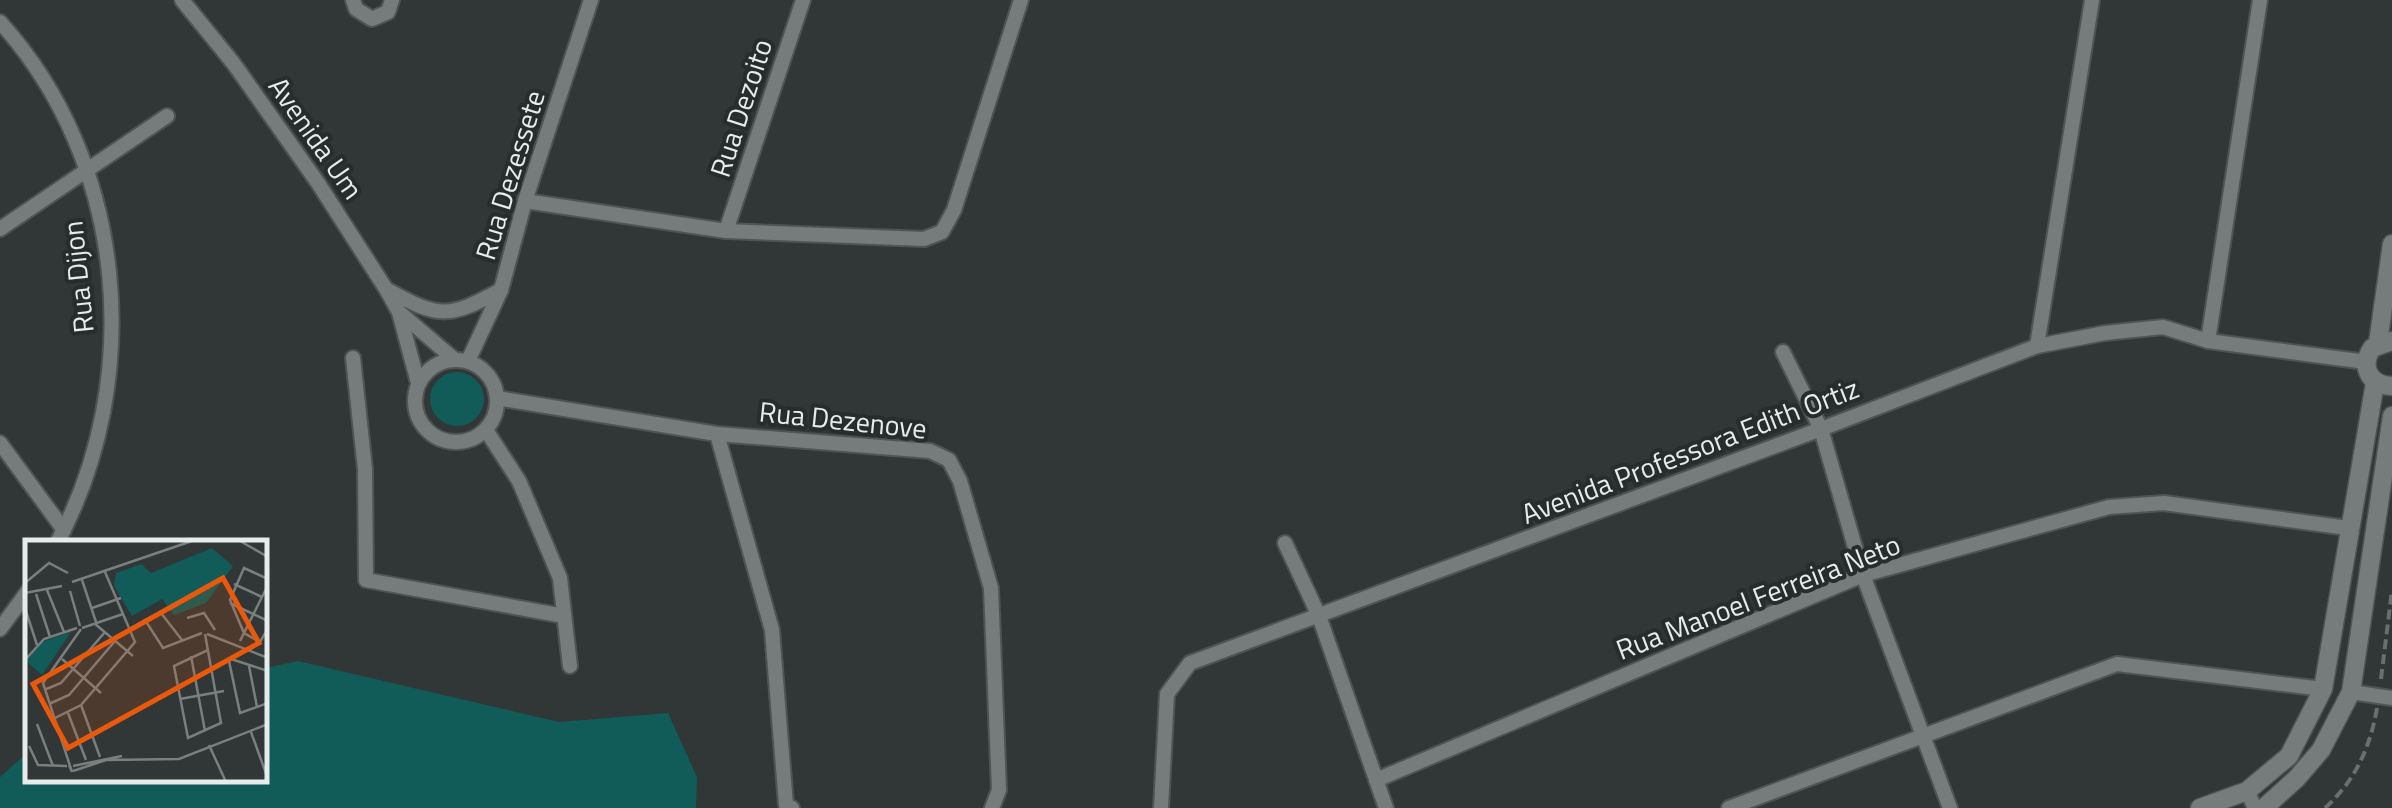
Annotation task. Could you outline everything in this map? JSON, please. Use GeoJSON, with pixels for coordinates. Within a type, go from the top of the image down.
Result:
{"type":"FeatureCollection","features":[{"type":"Feature","properties":{"kind":"street","name":"Avenida Um"},"geometry":{"type":"LineString","coordinates":[[182,0],[234,64],[297,153],[386,289],[398,312],[418,383]]}},
{"type":"Feature","properties":{"kind":"street"},"geometry":{"type":"LineString","coordinates":[[353,0],[356,10],[372,19],[388,12],[392,0]]}},
{"type":"Feature","properties":{"kind":"street","name":"Rua Dezessete"},"geometry":{"type":"LineString","coordinates":[[461,360],[501,290],[525,201],[591,0]]}},
{"type":"Feature","properties":{"kind":"street","name":"Rua Dezoito"},"geometry":{"type":"LineString","coordinates":[[726,231],[804,0]]}},
{"type":"Feature","properties":{"kind":"street"},"geometry":{"type":"LineString","coordinates":[[525,201],[726,231],[924,239],[942,232],[954,210],[1021,0]]}},
{"type":"Feature","properties":{"kind":"street"},"geometry":{"type":"LineString","coordinates":[[2037,346],[2092,0]]}},
{"type":"Feature","properties":{"kind":"street"},"geometry":{"type":"LineString","coordinates":[[2208,341],[2260,0]]}},
{"type":"Feature","properties":{"kind":"street","name":"Rua Dijon"},"geometry":{"type":"LineString","coordinates":[[0,22],[48,89],[88,168],[107,253],[112,314],[110,378],[100,434],[84,484],[60,537]]}},
{"type":"Feature","properties":{"kind":"street"},"geometry":{"type":"LineString","coordinates":[[0,229],[167,116]]}},
{"type":"Feature","properties":{"kind":"street"},"geometry":{"type":"LineString","coordinates":[[2200,808],[2251,799],[2288,756],[2323,690],[2348,528],[2384,384],[2366,370],[2366,362],[2372,348],[2385,342],[2392,244]]}},
{"type":"Feature","properties":{"kind":"street"},"geometry":{"type":"LineString","coordinates":[[386,289],[424,310],[460,312],[501,290]]}},
{"type":"Feature","properties":{"kind":"street","name":"Avenida Um"},"geometry":{"type":"LineString","coordinates":[[398,312],[461,360]]}},
{"type":"Feature","properties":{"kind":"street","name":"Avenida Professora Edith Ortiz"},"geometry":{"type":"LineString","coordinates":[[1161,808],[1166,694],[1190,663],[2037,346],[2163,327],[2208,341],[2366,362]]}},
{"type":"Feature","properties":{"kind":"street"},"geometry":{"type":"LineString","coordinates":[[1783,352],[1821,429],[1864,575],[1950,808]]}},
{"type":"Feature","properties":{"kind":"street"},"geometry":{"type":"LineString","coordinates":[[353,358],[364,454],[366,580],[564,616]]}},
{"type":"Feature","properties":{"kind":"street"},"geometry":{"type":"LineString","coordinates":[[461,360],[483,369],[493,382],[497,398],[493,420],[486,430],[472,439],[456,442],[440,439],[426,430],[416,416],[414,399],[418,383],[428,370],[461,360]]}},
{"type":"Feature","properties":{"kind":"street","name":"Rua Dezenove"},"geometry":{"type":"LineString","coordinates":[[497,398],[718,434],[930,451],[948,460],[960,480],[991,588],[999,790],[992,808]]}},
{"type":"Feature","properties":{"kind":"street"},"geometry":{"type":"LineString","coordinates":[[2264,808],[2320,750],[2351,692],[2383,532],[2392,416]]}},
{"type":"Feature","properties":{"kind":"street"},"geometry":{"type":"LineString","coordinates":[[486,430],[519,481],[546,538],[560,578],[570,666]]}},
{"type":"Feature","properties":{"kind":"street"},"geometry":{"type":"LineString","coordinates":[[718,434],[772,630],[789,807]]}},
{"type":"Feature","properties":{"kind":"street"},"geometry":{"type":"LineString","coordinates":[[0,443],[60,537]]}},
{"type":"Feature","properties":{"kind":"street","name":"Rua Manoel Ferreira Neto"},"geometry":{"type":"LineString","coordinates":[[1376,780],[1864,575],[2109,508],[2164,503],[2348,528]]}},
{"type":"Feature","properties":{"kind":"street"},"geometry":{"type":"LineString","coordinates":[[1285,544],[1320,616],[1386,808]]}},
{"type":"Feature","properties":{"kind":"street"},"geometry":{"type":"LineString","coordinates":[[0,629],[25,595]]}},
{"type":"Feature","properties":{"kind":"street"},"geometry":{"type":"LineString","coordinates":[[1729,808],[2117,664],[2323,690]]}},
{"type":"Feature","properties":{"kind":"street"},"geometry":{"type":"LineString","coordinates":[[2351,692],[2385,697]]}},
{"type":"Feature","properties":{"kind":"path"},"geometry":{"type":"LineString","coordinates":[[2325,808],[2358,768],[2385,697],[2392,590]]}},
{"type":"Feature","properties":{"kind":"shaded area"},"geometry":{"type":"Polygon","coordinates":[[[457,372],[476,380],[484,399],[476,418],[457,426],[438,418],[430,399],[438,380],[457,372]]]}},
{"type":"Feature","properties":{"kind":"shaded area"},"geometry":{"type":"Polygon","coordinates":[[[298,661],[559,722],[668,713],[697,777],[696,808],[0,808],[0,777],[25,755],[25,783],[268,783],[268,667],[298,661]]]}}]}
